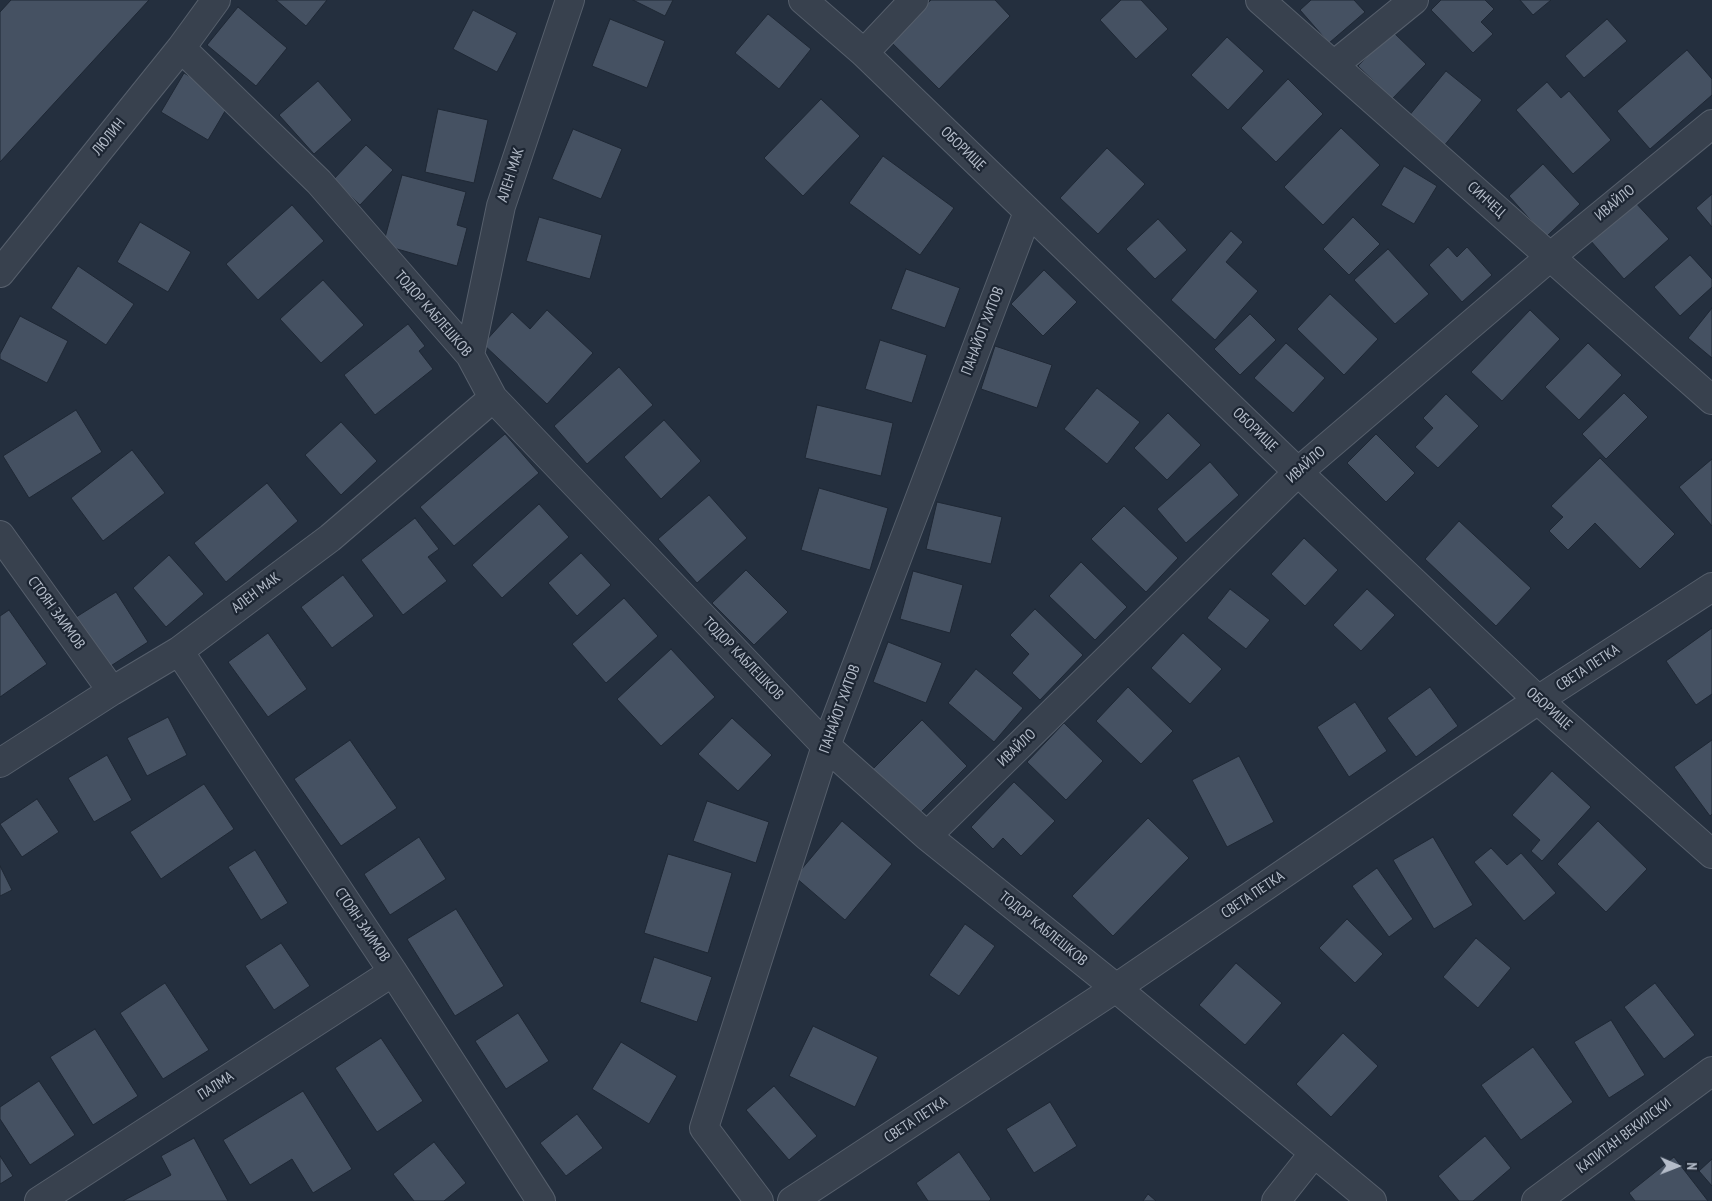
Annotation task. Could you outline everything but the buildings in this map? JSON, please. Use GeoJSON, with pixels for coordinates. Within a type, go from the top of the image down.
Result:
{"type":"FeatureCollection","features":[{"type":"Feature","properties":{"kind":"street","name":"ЛЮЛИН"},"geometry":{"type":"LineString","coordinates":[[0,273],[181,48],[216,0]]}},
{"type":"Feature","properties":{"kind":"street","name":"АЛЕН МАК"},"geometry":{"type":"LineString","coordinates":[[470,355],[501,206],[570,0]]}},
{"type":"Feature","properties":{"kind":"street","name":"ОБОРИЩЕ"},"geometry":{"type":"LineString","coordinates":[[804,0],[864,53],[1298,472],[1538,700],[1707,842]]}},
{"type":"Feature","properties":{"kind":"street"},"geometry":{"type":"LineString","coordinates":[[864,53],[914,0]]}},
{"type":"Feature","properties":{"kind":"street","name":"СИНЧЕЦ"},"geometry":{"type":"LineString","coordinates":[[1260,0],[1712,400]]}},
{"type":"Feature","properties":{"kind":"street"},"geometry":{"type":"LineString","coordinates":[[1334,65],[1414,0]]}},
{"type":"Feature","properties":{"kind":"street","name":"ТОДОР КАБЛЕШКОВ"},"geometry":{"type":"LineString","coordinates":[[181,48],[319,182],[470,355],[494,398],[826,746],[927,836],[1116,988],[1372,1201]]}},
{"type":"Feature","properties":{"kind":"street","name":"ИВАЙЛО"},"geometry":{"type":"LineString","coordinates":[[927,836],[1298,472],[1550,257],[1712,124]]}},
{"type":"Feature","properties":{"kind":"street","name":"ПАНАЙОТ ХИТОВ"},"geometry":{"type":"LineString","coordinates":[[759,1201],[704,1128],[826,746],[1028,212]]}},
{"type":"Feature","properties":{"kind":"street","name":"АЛЕН МАК"},"geometry":{"type":"LineString","coordinates":[[0,763],[112,691],[179,651],[330,538],[494,398]]}},
{"type":"Feature","properties":{"kind":"street","name":"СТОЯН ЗАИМОВ"},"geometry":{"type":"LineString","coordinates":[[0,535],[112,691]]}},
{"type":"Feature","properties":{"kind":"street","name":"СВЕТА ПЕТКА"},"geometry":{"type":"LineString","coordinates":[[792,1201],[1116,988],[1538,700],[1712,587]]}},
{"type":"Feature","properties":{"kind":"street","name":"СТОЯН ЗАИМОВ"},"geometry":{"type":"LineString","coordinates":[[179,651],[393,972],[541,1201]]}},
{"type":"Feature","properties":{"kind":"street","name":"ПАЛМА"},"geometry":{"type":"LineString","coordinates":[[39,1201],[393,972]]}},
{"type":"Feature","properties":{"kind":"street","name":"КАПИТАН ВЕКИЛСКИ"},"geometry":{"type":"LineString","coordinates":[[1536,1201],[1712,1071]]}},
{"type":"Feature","properties":{"kind":"street"},"geometry":{"type":"LineString","coordinates":[[1276,1201],[1314,1153]]}}]}
